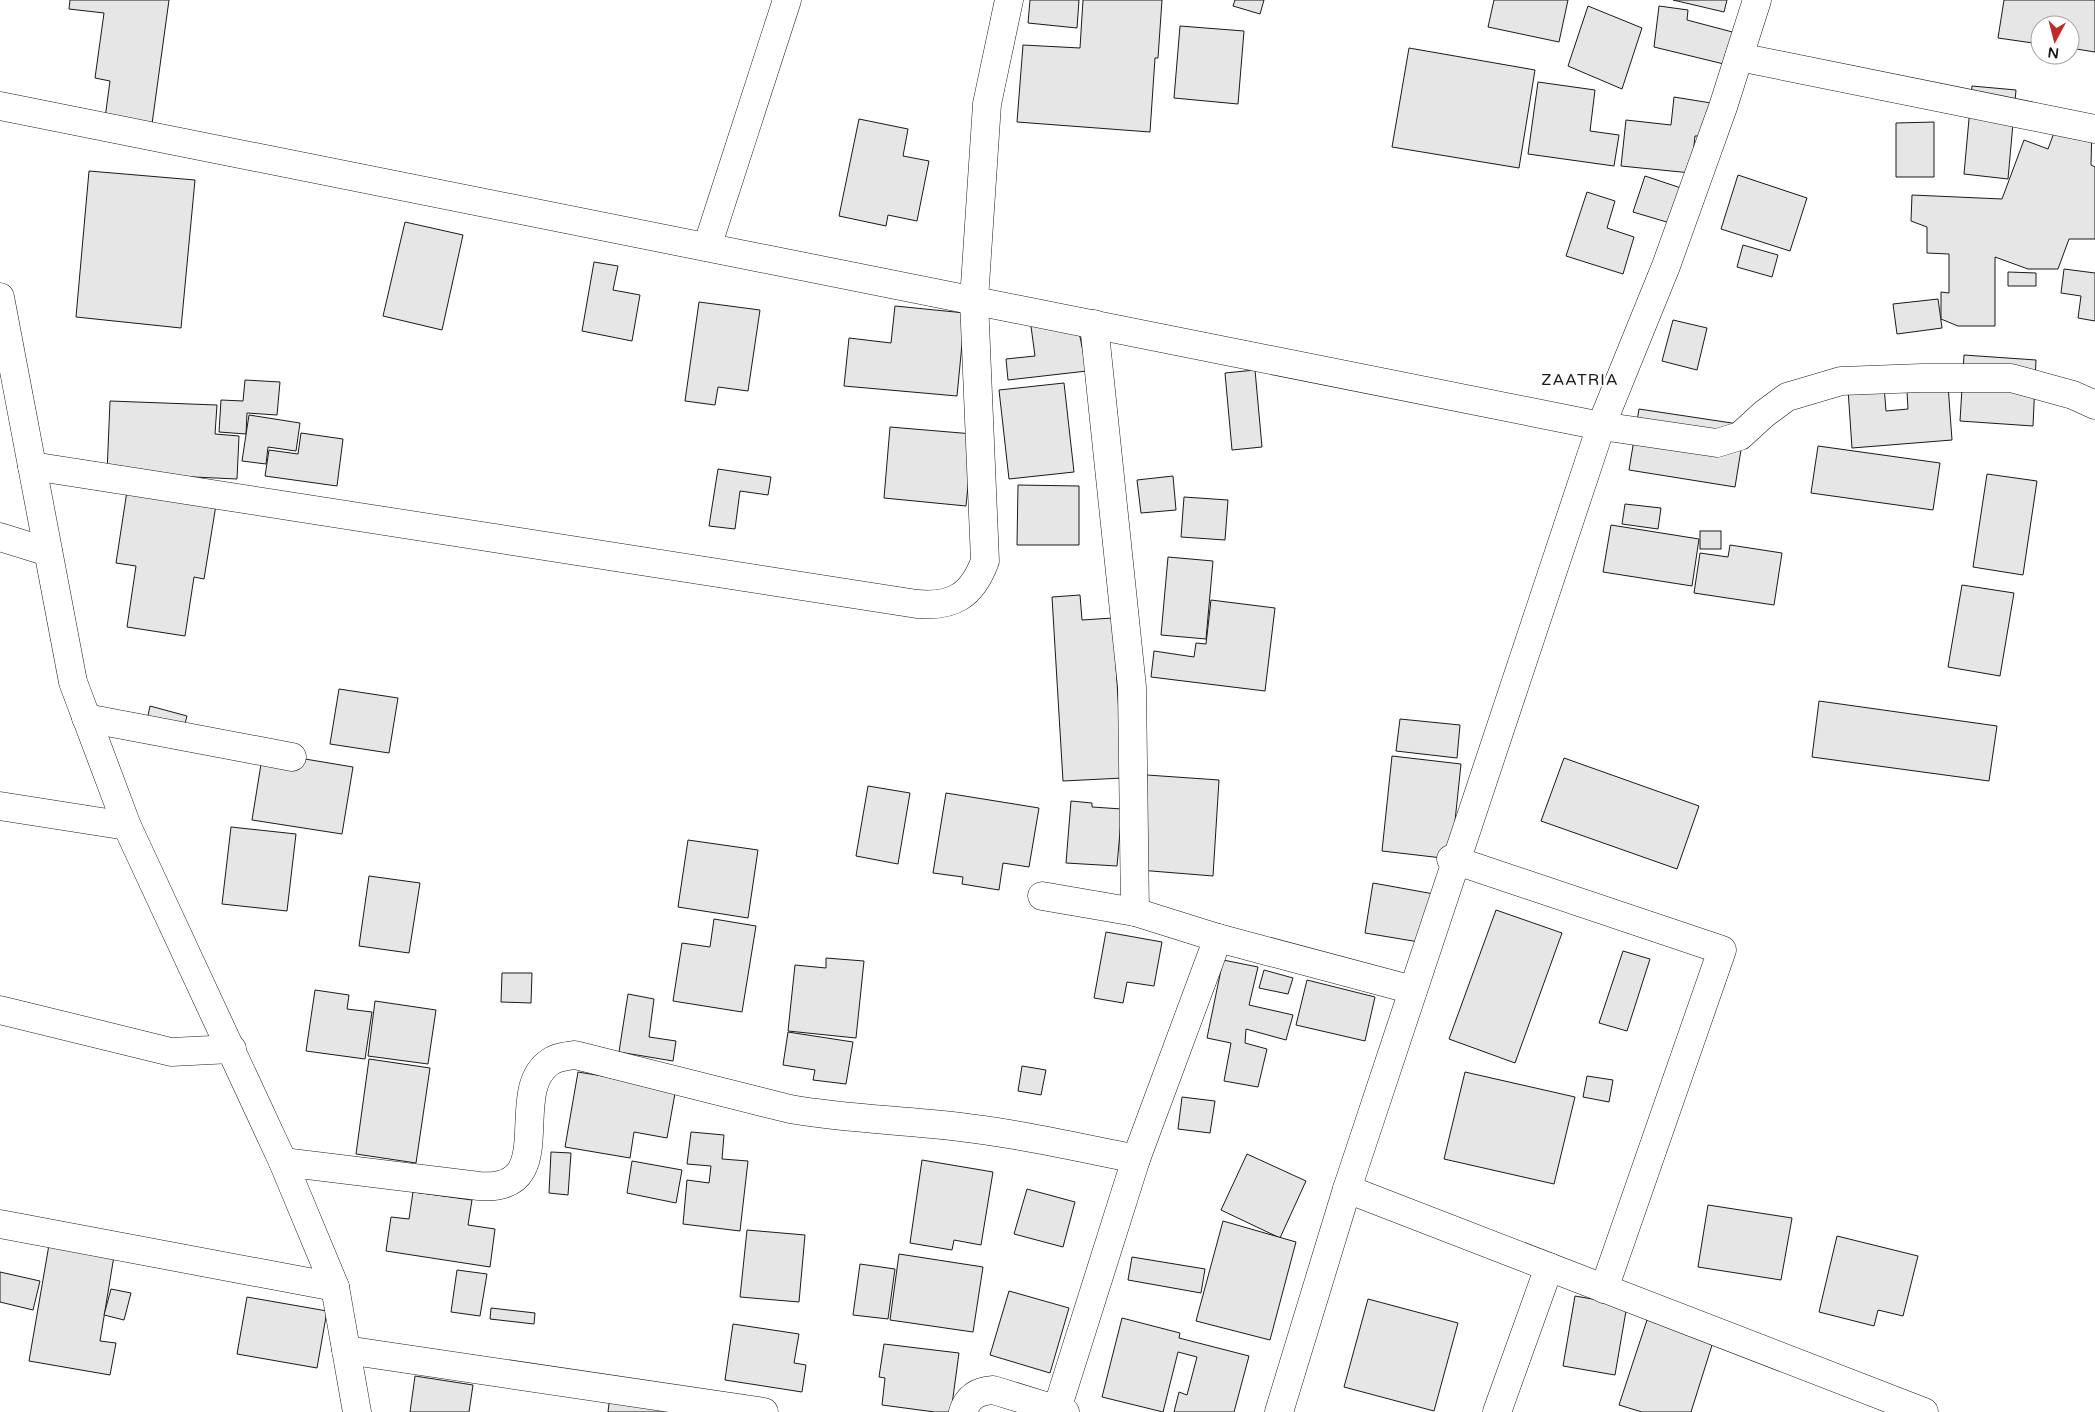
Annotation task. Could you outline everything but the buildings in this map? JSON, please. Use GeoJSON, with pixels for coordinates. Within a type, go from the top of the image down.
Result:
{"type":"FeatureCollection","features":[{"type":"Feature","properties":{"kind":"street"},"geometry":{"type":"LineString","coordinates":[[707,247],[787,0]]}},
{"type":"Feature","properties":{"kind":"street"},"geometry":{"type":"LineString","coordinates":[[32,466],[935,606],[952,601],[968,592],[979,578],[985,561],[974,300],[987,104],[1009,0]]}},
{"type":"Feature","properties":{"kind":"street"},"geometry":{"type":"LineString","coordinates":[[1279,1412],[1347,1189],[1454,860],[1601,426],[1666,266],[1723,107],[1757,0]]}},
{"type":"Feature","properties":{"kind":"street"},"geometry":{"type":"LineString","coordinates":[[1738,57],[2095,129]]}},
{"type":"Feature","properties":{"kind":"street"},"geometry":{"type":"LineString","coordinates":[[0,106],[1601,426],[1717,443],[1740,436],[1764,414],[1787,397],[1841,381],[2011,378],[2073,395],[2095,405]]}},
{"type":"Feature","properties":{"kind":"street"},"geometry":{"type":"LineString","coordinates":[[0,297],[73,682],[128,826],[283,1162],[334,1287],[357,1412]]}},
{"type":"Feature","properties":{"kind":"street"},"geometry":{"type":"LineString","coordinates":[[1094,324],[1132,687],[1135,912]]}},
{"type":"Feature","properties":{"kind":"street"},"geometry":{"type":"LineString","coordinates":[[0,537],[48,552]]}},
{"type":"Feature","properties":{"kind":"street"},"geometry":{"type":"LineString","coordinates":[[86,718],[292,757]]}},
{"type":"Feature","properties":{"kind":"street"},"geometry":{"type":"LineString","coordinates":[[0,806],[128,826]]}},
{"type":"Feature","properties":{"kind":"street"},"geometry":{"type":"LineString","coordinates":[[1454,860],[1722,950],[1604,1288]]}},
{"type":"Feature","properties":{"kind":"street"},"geometry":{"type":"LineString","coordinates":[[1042,896],[1135,912],[1218,938],[1413,990]]}},
{"type":"Feature","properties":{"kind":"street"},"geometry":{"type":"LineString","coordinates":[[963,1412],[973,1395],[982,1390],[993,1390],[1061,1411],[1136,1159],[1218,938]]}},
{"type":"Feature","properties":{"kind":"street"},"geometry":{"type":"LineString","coordinates":[[0,1010],[171,1052],[232,1049]]}},
{"type":"Feature","properties":{"kind":"street"},"geometry":{"type":"LineString","coordinates":[[283,1162],[479,1186],[493,1187],[507,1184],[518,1175],[525,1163],[533,1084],[549,1062],[562,1057],[576,1055],[790,1109],[817,1114],[907,1121],[1000,1132],[1136,1159]]}},
{"type":"Feature","properties":{"kind":"street"},"geometry":{"type":"LineString","coordinates":[[1347,1189],[1924,1412]]}},
{"type":"Feature","properties":{"kind":"street"},"geometry":{"type":"LineString","coordinates":[[0,1224],[334,1287]]}},
{"type":"Feature","properties":{"kind":"street"},"geometry":{"type":"LineString","coordinates":[[1497,1412],[1549,1267]]}},
{"type":"Feature","properties":{"kind":"street"},"geometry":{"type":"LineString","coordinates":[[346,1350],[764,1412]]}},
{"type":"Feature","properties":{"kind":"district","name":"ZAATRIA"},"geometry":{"type":"Point","coordinates":[1580,380]}}]}
